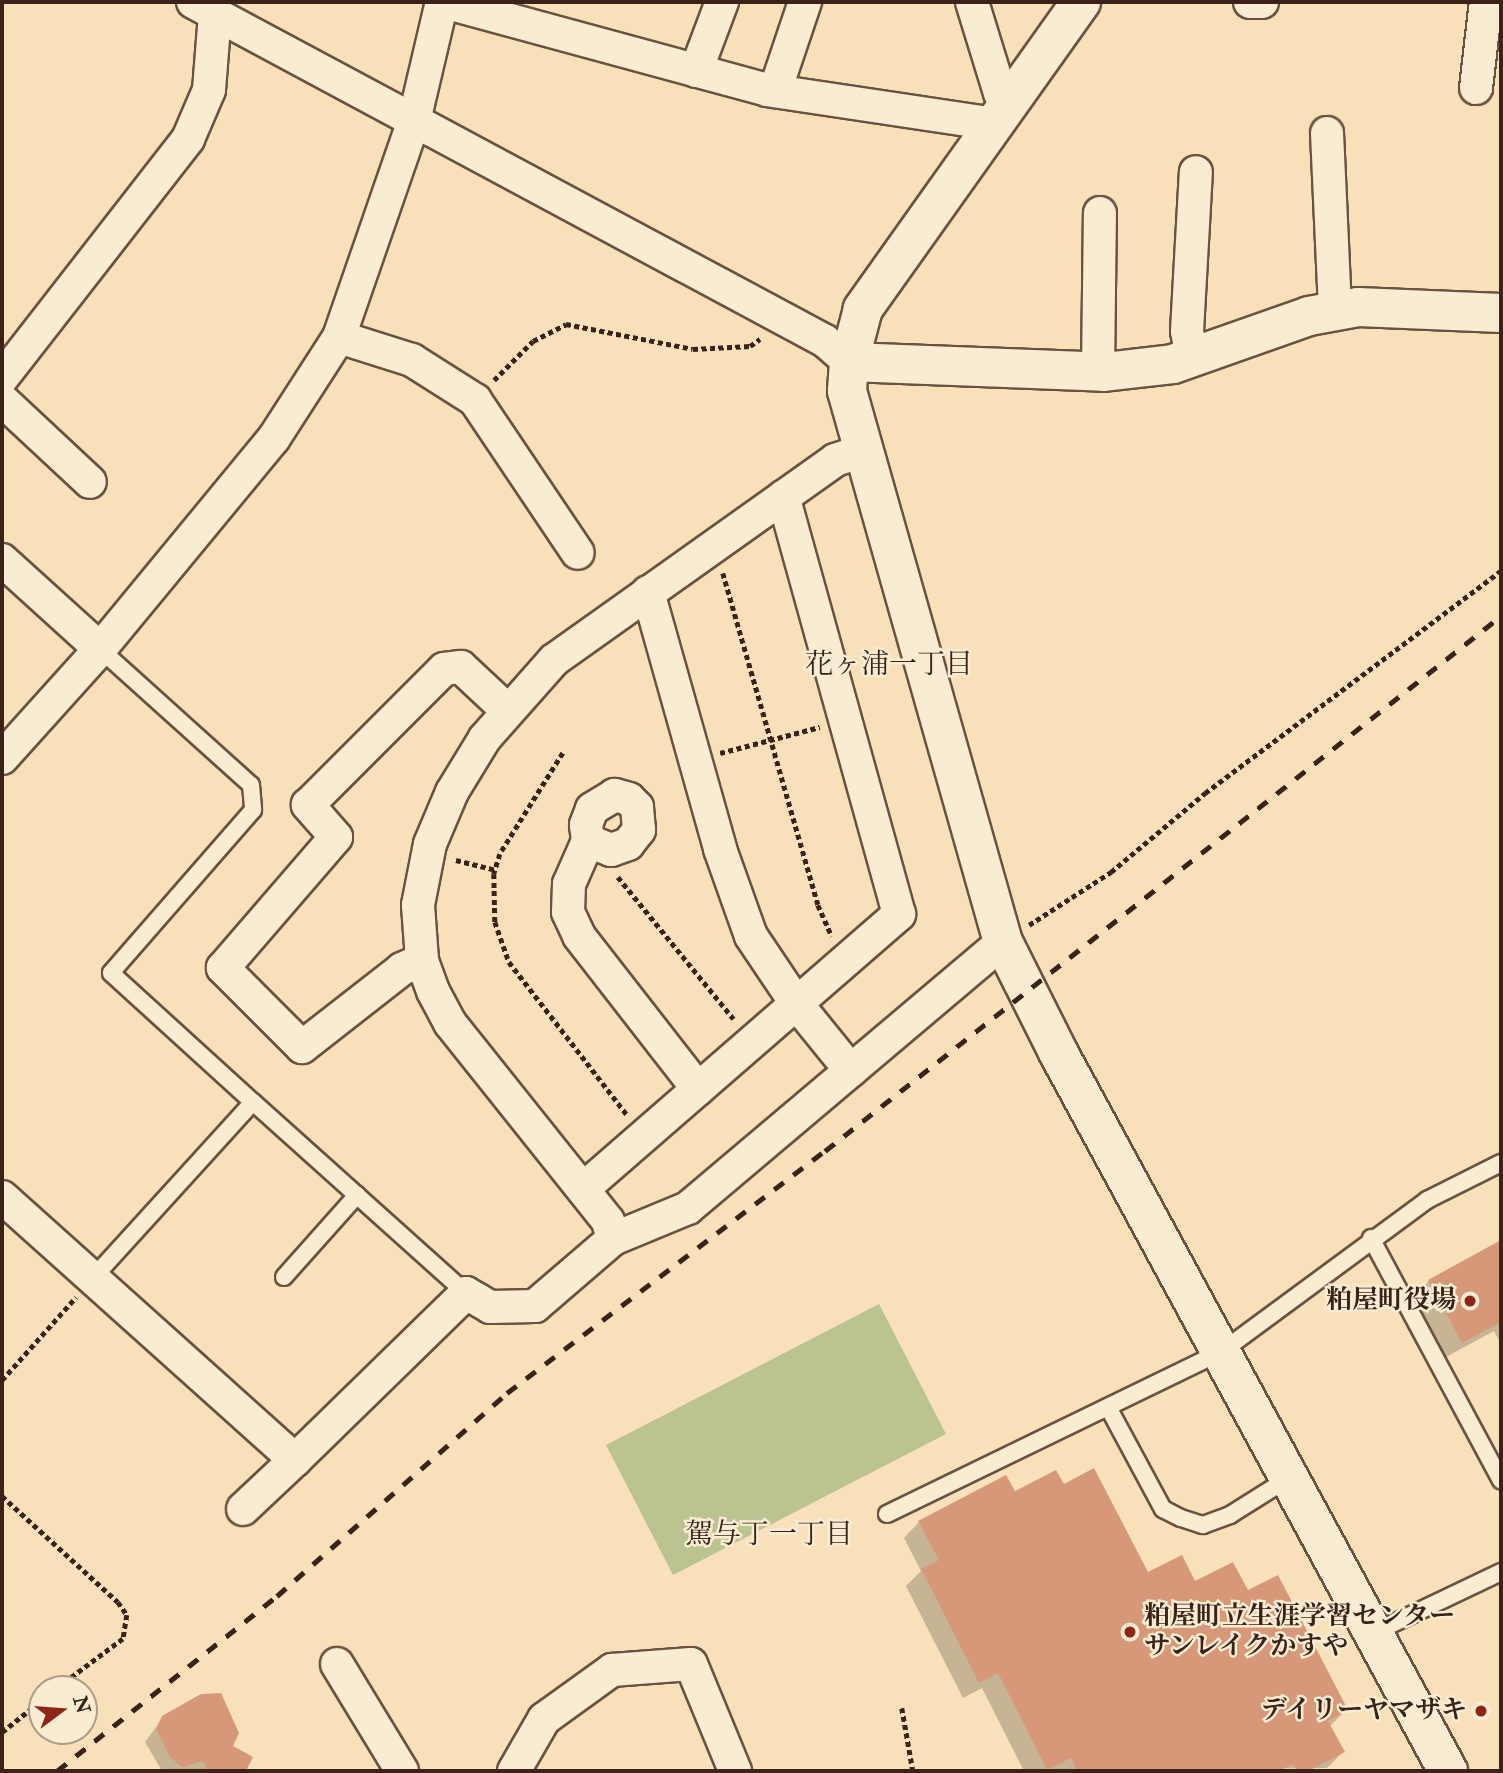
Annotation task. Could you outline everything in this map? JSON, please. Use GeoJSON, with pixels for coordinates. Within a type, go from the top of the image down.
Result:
{"type":"FeatureCollection","features":[{"type":"Feature","properties":{"kind":"street"},"geometry":{"type":"LineString","coordinates":[[696,71],[722,2]]}},
{"type":"Feature","properties":{"kind":"street"},"geometry":{"type":"LineString","coordinates":[[775,91],[805,2]]}},
{"type":"Feature","properties":{"kind":"street"},"geometry":{"type":"LineString","coordinates":[[972,2],[1000,93],[1002,113]]}},
{"type":"Feature","properties":{"kind":"street"},"geometry":{"type":"LineString","coordinates":[[1250,2],[1262,2]]}},
{"type":"Feature","properties":{"kind":"street"},"geometry":{"type":"LineString","coordinates":[[1476,88],[1486,2]]}},
{"type":"Feature","properties":{"kind":"street"},"geometry":{"type":"LineString","coordinates":[[1079,3],[863,309],[849,362],[847,391],[1003,942],[1448,1771]]}},
{"type":"Feature","properties":{"kind":"street"},"geometry":{"type":"LineString","coordinates":[[2,758],[100,649],[274,438],[339,337],[414,121],[437,4],[775,91],[1002,113]]}},
{"type":"Feature","properties":{"kind":"street"},"geometry":{"type":"LineString","coordinates":[[204,8],[825,341],[849,362],[1098,372],[1172,364],[1335,311],[1404,306],[1501,313]]}},
{"type":"Feature","properties":{"kind":"street"},"geometry":{"type":"LineString","coordinates":[[2,378],[188,139],[209,90],[204,8]]}},
{"type":"Feature","properties":{"kind":"street"},"geometry":{"type":"LineString","coordinates":[[1327,133],[1335,311]]}},
{"type":"Feature","properties":{"kind":"street"},"geometry":{"type":"LineString","coordinates":[[1192,357],[1187,331],[1196,172]]}},
{"type":"Feature","properties":{"kind":"street"},"geometry":{"type":"LineString","coordinates":[[1098,372],[1100,213]]}},
{"type":"Feature","properties":{"kind":"street"},"geometry":{"type":"LineString","coordinates":[[339,337],[412,360],[475,400],[578,553]]}},
{"type":"Feature","properties":{"kind":"street"},"geometry":{"type":"LineString","coordinates":[[2,400],[90,482]]}},
{"type":"Feature","properties":{"kind":"street"},"geometry":{"type":"LineString","coordinates":[[613,1239],[607,1221],[583,1189],[450,1023],[422,960],[418,905],[427,853],[452,792],[507,710],[554,660],[835,460],[863,451]]}},
{"type":"Feature","properties":{"kind":"street"},"geometry":{"type":"LineString","coordinates":[[583,1189],[899,914],[783,497]]}},
{"type":"Feature","properties":{"kind":"street"},"geometry":{"type":"LineString","coordinates":[[2,559],[100,649]]}},
{"type":"Feature","properties":{"kind":"street"},"geometry":{"type":"LineString","coordinates":[[648,593],[733,892],[751,936],[796,1003],[851,1070]]}},
{"type":"Feature","properties":{"kind":"street"},"geometry":{"type":"LineString","coordinates":[[422,960],[402,969],[302,1047],[223,968],[336,837],[308,805],[444,669],[461,667],[507,710]]}},
{"type":"Feature","properties":{"kind":"street"},"geometry":{"type":"LineString","coordinates":[[588,841],[569,884],[572,923],[698,1089]]}},
{"type":"Feature","properties":{"kind":"street"},"geometry":{"type":"LineString","coordinates":[[243,1509],[466,1293],[489,1307],[534,1306],[613,1239],[688,1208],[1003,942]]}},
{"type":"Feature","properties":{"kind":"street"},"geometry":{"type":"LineString","coordinates":[[2,1197],[295,1460]]}},
{"type":"Feature","properties":{"kind":"street"},"geometry":{"type":"LineString","coordinates":[[337,1664],[402,1771]]}},
{"type":"Feature","properties":{"kind":"street"},"geometry":{"type":"LineString","coordinates":[[514,1771],[544,1719],[612,1670],[691,1664],[735,1771]]}},
{"type":"Feature","properties":{"kind":"lane"},"geometry":{"type":"LineString","coordinates":[[100,649],[251,785],[253,810],[111,973],[466,1293]]}},
{"type":"Feature","properties":{"kind":"lane"},"geometry":{"type":"LineString","coordinates":[[92,1279],[253,1102]]}},
{"type":"Feature","properties":{"kind":"lane"},"geometry":{"type":"LineString","coordinates":[[887,1514],[1221,1352],[1371,1238],[1427,1200],[1501,1163]]}},
{"type":"Feature","properties":{"kind":"lane"},"geometry":{"type":"LineString","coordinates":[[284,1277],[357,1195]]}},
{"type":"Feature","properties":{"kind":"lane"},"geometry":{"type":"LineString","coordinates":[[1371,1238],[1501,1480]]}},
{"type":"Feature","properties":{"kind":"lane"},"geometry":{"type":"LineString","coordinates":[[1108,1407],[1163,1509],[1181,1518],[1203,1525],[1289,1478]]}},
{"type":"Feature","properties":{"kind":"lane"},"geometry":{"type":"LineString","coordinates":[[1373,1633],[1501,1572]]}},
{"type":"Feature","properties":{"kind":"path"},"geometry":{"type":"LineString","coordinates":[[475,400],[551,328],[566,324],[693,349],[750,346],[760,340],[771,312]]}},
{"type":"Feature","properties":{"kind":"path"},"geometry":{"type":"LineString","coordinates":[[716,545],[818,905],[848,958]]}},
{"type":"Feature","properties":{"kind":"path"},"geometry":{"type":"LineString","coordinates":[[1003,942],[1111,872],[1205,793],[1501,571]]}},
{"type":"Feature","properties":{"kind":"path"},"geometry":{"type":"LineString","coordinates":[[695,759],[845,720]]}},
{"type":"Feature","properties":{"kind":"path"},"geometry":{"type":"LineString","coordinates":[[563,753],[514,826],[496,870],[495,922],[509,962],[644,1136]]}},
{"type":"Feature","properties":{"kind":"path"},"geometry":{"type":"LineString","coordinates":[[588,841],[753,1041]]}},
{"type":"Feature","properties":{"kind":"path"},"geometry":{"type":"LineString","coordinates":[[427,853],[496,870]]}},
{"type":"Feature","properties":{"kind":"path"},"geometry":{"type":"LineString","coordinates":[[2,1380],[92,1279]]}},
{"type":"Feature","properties":{"kind":"path"},"geometry":{"type":"LineString","coordinates":[[2,1496],[118,1602],[127,1615],[123,1639],[75,1675]]}},
{"type":"Feature","properties":{"kind":"path"},"geometry":{"type":"LineString","coordinates":[[902,1708],[914,1763],[913,1771]]}},
{"type":"Feature","properties":{"kind":"path"},"geometry":{"type":"LineString","coordinates":[[2,1732],[28,1711]]}},
{"type":"Feature","properties":{"kind":"green space"},"geometry":{"type":"Polygon","coordinates":[[[879,1304],[946,1434],[673,1575],[606,1445],[879,1304]]]}},
{"type":"Feature","properties":{"kind":"building","name":"粕屋町役場"},"geometry":{"type":"Polygon","coordinates":[[[1501,1240],[1501,1322],[1462,1343],[1428,1280],[1501,1240]]]}},
{"type":"Feature","properties":{"kind":"building","name":"粕屋町立生涯学習センター サンレイクかすや"},"geometry":{"type":"Polygon","coordinates":[[[1094,1468],[1148,1572],[1182,1555],[1195,1581],[1233,1562],[1248,1590],[1278,1575],[1348,1710],[1328,1721],[1345,1752],[1308,1771],[1297,1771],[1293,1764],[1279,1771],[1077,1771],[1071,1758],[1047,1770],[998,1673],[979,1683],[921,1569],[939,1560],[918,1521],[1006,1475],[1015,1491],[1056,1470],[1064,1484],[1094,1468]]]}},
{"type":"Feature","properties":{"kind":"building"},"geometry":{"type":"Polygon","coordinates":[[[221,1693],[239,1733],[233,1746],[253,1757],[246,1771],[208,1771],[203,1761],[182,1767],[170,1757],[156,1729],[162,1716],[201,1694],[221,1693]]]}},
{"type":"Feature","properties":{"kind":"railway"},"geometry":{"type":"LineString","coordinates":[[57,1771],[277,1596],[507,1393],[825,1151],[1501,616]]}},
{"type":"Feature","properties":{"kind":"place","name":"粕屋町役場"},"geometry":{"type":"Point","coordinates":[1470,1301]}},
{"type":"Feature","properties":{"kind":"place","name":"粕屋町立生涯学習センター サンレイクかすや"},"geometry":{"type":"Point","coordinates":[1130,1632]}},
{"type":"Feature","properties":{"kind":"place","name":"デイリーヤマザキ"},"geometry":{"type":"Point","coordinates":[1481,1711]}},
{"type":"Feature","properties":{"kind":"district","name":"花ヶ浦一丁目"},"geometry":{"type":"Point","coordinates":[889,665]}},
{"type":"Feature","properties":{"kind":"district","name":"駕与丁一丁目"},"geometry":{"type":"Point","coordinates":[769,1535]}}]}
